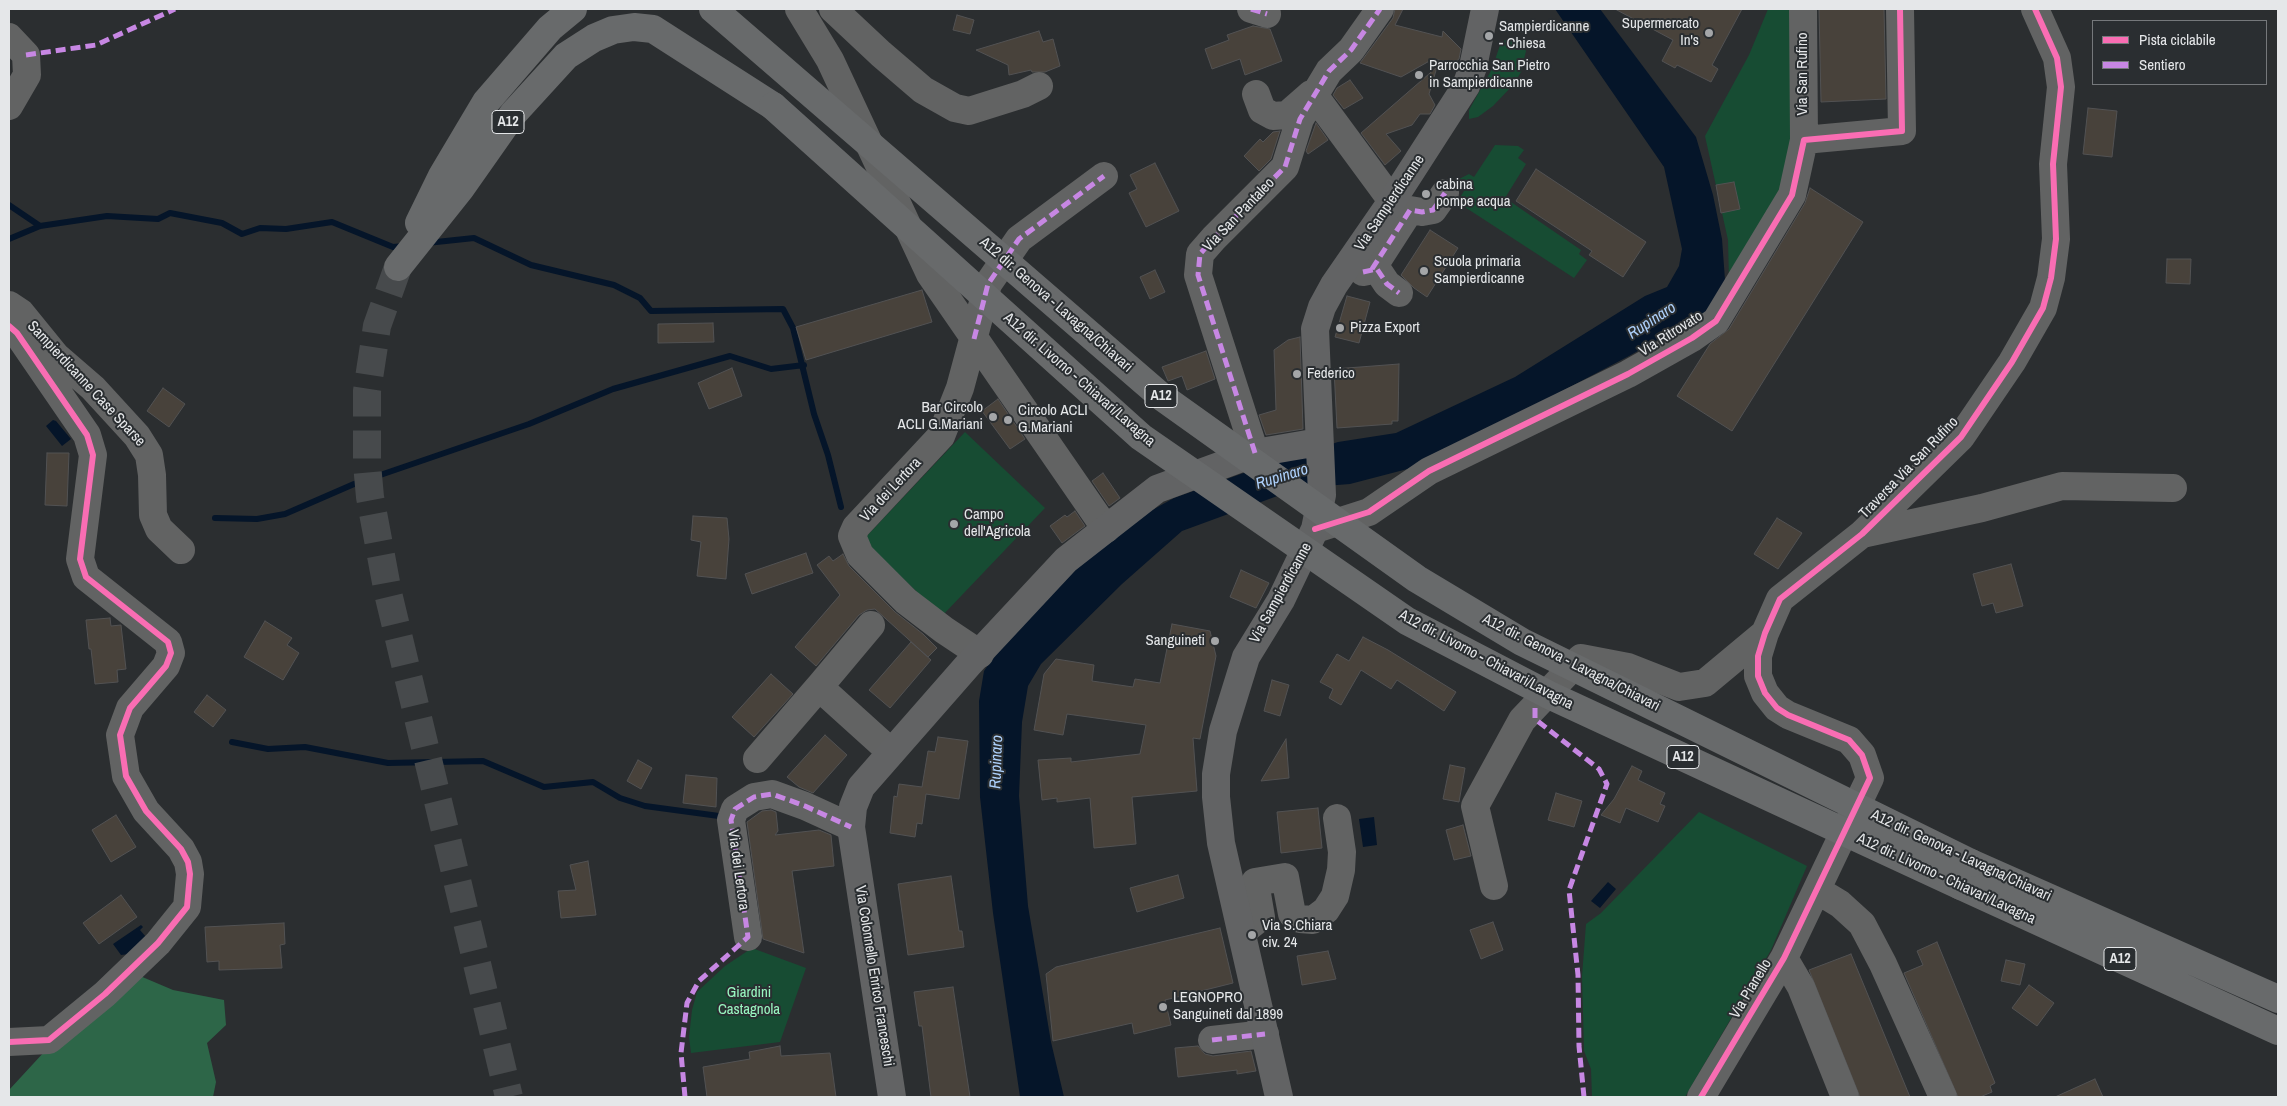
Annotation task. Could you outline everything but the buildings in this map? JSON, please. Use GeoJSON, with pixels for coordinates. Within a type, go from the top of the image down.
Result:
{"type":"FeatureCollection","features":[{"type":"Feature","properties":{"kind":"highway","name":"A12"},"geometry":{"type":"LineString","coordinates":[[573,9],[550,28],[486,102],[442,176],[398,267],[461,188],[513,114],[566,56],[594,38],[613,30],[660,20]]}},
{"type":"Feature","properties":{"kind":"highway","name":"A12 dir. Genova - Lavagna/Chiavari"},"geometry":{"type":"LineString","coordinates":[[713,9],[1162,397],[1417,579],[1522,642],[1966,874],[2278,999]]}},
{"type":"Feature","properties":{"kind":"highway","name":"A12 dir. Livorno - Chiavari/Lavagna"},"geometry":{"type":"LineString","coordinates":[[660,20],[773,106],[1141,437],[1408,620],[1550,695],[1966,874],[2278,1031]]}},
{"type":"Feature","properties":{"kind":"main road","name":"Via Sampierdicanne"},"geometry":{"type":"LineString","coordinates":[[1279,1097],[1221,844],[1216,797],[1216,774],[1223,731],[1246,658],[1281,600],[1315,529],[1322,495],[1316,329],[1320,315],[1334,285],[1392,201],[1466,86],[1474,67],[1485,9]]}},
{"type":"Feature","properties":{"kind":"main road"},"geometry":{"type":"LineString","coordinates":[[851,827],[854,807],[861,787],[1066,560],[1157,489],[1255,453],[1281,446],[1319,442]]}},
{"type":"Feature","properties":{"kind":"main road","name":"Via Colonnello Enrico Franceschi"},"geometry":{"type":"LineString","coordinates":[[851,827],[892,1097]]}},
{"type":"Feature","properties":{"kind":"street"},"geometry":{"type":"LineString","coordinates":[[799,9],[830,60],[930,274],[1106,529]]}},
{"type":"Feature","properties":{"kind":"street"},"geometry":{"type":"LineString","coordinates":[[833,9],[923,90],[955,108],[969,111],[1022,94],[1039,86]]}},
{"type":"Feature","properties":{"kind":"street","name":"Via San Pantaleo"},"geometry":{"type":"LineString","coordinates":[[1255,453],[1198,276],[1200,254],[1285,167],[1300,119],[1314,95],[1329,71],[1351,50],[1380,9]]}},
{"type":"Feature","properties":{"kind":"street","name":"Via San Rufino"},"geometry":{"type":"LineString","coordinates":[[1803,9],[1804,140]]}},
{"type":"Feature","properties":{"kind":"street"},"geometry":{"type":"LineString","coordinates":[[1804,140],[1902,131],[1900,9]]}},
{"type":"Feature","properties":{"kind":"street","name":"Traversa Via San Rufino"},"geometry":{"type":"LineString","coordinates":[[1870,778],[1862,755],[1849,740],[1788,715],[1777,708],[1765,693],[1758,676],[1758,656],[1765,633],[1780,599],[1862,534],[1961,437],[2012,362],[2043,308],[2051,278],[2056,239],[2053,164],[2061,87],[2057,58],[2035,9]]}},
{"type":"Feature","properties":{"kind":"street"},"geometry":{"type":"LineString","coordinates":[[9,37],[26,55],[28,75],[9,106]]}},
{"type":"Feature","properties":{"kind":"street"},"geometry":{"type":"LineString","coordinates":[[1256,94],[1262,110],[1273,116],[1287,115],[1311,94],[1314,95],[1392,201]]}},
{"type":"Feature","properties":{"kind":"street","name":"Via Ritrovato"},"geometry":{"type":"LineString","coordinates":[[1315,529],[1369,512],[1429,471],[1628,374],[1692,338],[1716,320],[1792,195],[1804,140]]}},
{"type":"Feature","properties":{"kind":"street"},"geometry":{"type":"LineString","coordinates":[[974,339],[988,284],[1019,238],[1104,176]]}},
{"type":"Feature","properties":{"kind":"street"},"geometry":{"type":"LineString","coordinates":[[1399,293],[1387,284],[1377,269],[1368,270],[1410,210],[1422,212],[1433,210],[1445,193]]}},
{"type":"Feature","properties":{"kind":"street","name":"Sampierdicanne Case Sparse"},"geometry":{"type":"LineString","coordinates":[[9,305],[21,313],[56,356],[93,388],[137,436],[149,455],[152,475],[152,515],[159,529],[181,550]]}},
{"type":"Feature","properties":{"kind":"street","name":"Sampierdicanne Case Sparse"},"geometry":{"type":"LineString","coordinates":[[9,326],[17,333],[87,435],[93,455],[80,559],[86,577],[168,642],[171,653],[166,666],[130,708],[120,735],[126,776],[146,811],[181,849],[188,862],[190,874],[187,907],[158,943],[105,994],[49,1040],[9,1042]]}},
{"type":"Feature","properties":{"kind":"street","name":"Via dei Lertora"},"geometry":{"type":"LineString","coordinates":[[974,339],[960,388],[941,436],[856,527],[852,536],[860,555],[906,601],[980,654]]}},
{"type":"Feature","properties":{"kind":"street"},"geometry":{"type":"LineString","coordinates":[[1862,534],[1982,508],[2062,486],[2173,488]]}},
{"type":"Feature","properties":{"kind":"street"},"geometry":{"type":"LineString","coordinates":[[757,759],[871,625]]}},
{"type":"Feature","properties":{"kind":"street"},"geometry":{"type":"LineString","coordinates":[[1494,886],[1475,806],[1522,720],[1581,658],[1628,667],[1679,687],[1705,683],[1765,633]]}},
{"type":"Feature","properties":{"kind":"street"},"geometry":{"type":"LineString","coordinates":[[819,687],[891,752]]}},
{"type":"Feature","properties":{"kind":"street","name":"Via Pianello"},"geometry":{"type":"LineString","coordinates":[[1701,1097],[1784,958],[1870,778]]}},
{"type":"Feature","properties":{"kind":"street","name":"Via dei Lertora"},"geometry":{"type":"LineString","coordinates":[[748,937],[731,820],[735,810],[754,797],[772,794],[851,827]]}},
{"type":"Feature","properties":{"kind":"street"},"geometry":{"type":"LineString","coordinates":[[1242,932],[1261,917],[1255,882],[1285,877],[1292,914],[1300,919],[1313,920],[1326,910],[1335,896],[1341,870],[1342,852],[1337,818]]}},
{"type":"Feature","properties":{"kind":"street"},"geometry":{"type":"LineString","coordinates":[[1817,890],[1840,904],[1862,924],[1884,964],[1943,1097]]}},
{"type":"Feature","properties":{"kind":"street","name":"Via Pianello"},"geometry":{"type":"LineString","coordinates":[[1784,958],[1801,987],[1845,1097]]}},
{"type":"Feature","properties":{"kind":"street"},"geometry":{"type":"LineString","coordinates":[[1212,1040],[1265,1034]]}},
{"type":"Feature","properties":{"kind":"green space"},"geometry":{"type":"Polygon","coordinates":[[[1768,9],[1796,9],[1793,160],[1788,186],[1729,280],[1728,240],[1705,136],[1749,55],[1768,9]]]}},
{"type":"Feature","properties":{"kind":"green space"},"geometry":{"type":"Polygon","coordinates":[[[1513,37],[1520,40],[1526,51],[1521,72],[1513,85],[1493,106],[1478,117],[1469,119],[1469,110],[1492,69],[1501,42],[1513,37]]]}},
{"type":"Feature","properties":{"kind":"green space"},"geometry":{"type":"Polygon","coordinates":[[[1495,145],[1518,146],[1524,150],[1518,158],[1526,164],[1505,198],[1581,250],[1579,254],[1587,260],[1574,278],[1457,202],[1466,188],[1458,185],[1457,180],[1469,174],[1474,177],[1495,145]]]}},
{"type":"Feature","properties":{"kind":"green space","name":"Campo dell'Agricola"},"geometry":{"type":"Polygon","coordinates":[[[965,432],[1045,508],[942,616],[863,540],[965,432]]]}},
{"type":"Feature","properties":{"kind":"green space"},"geometry":{"type":"Polygon","coordinates":[[[1699,812],[1807,866],[1771,950],[1685,1097],[1592,1097],[1591,1069],[1584,1051],[1582,976],[1586,924],[1601,913],[1699,812]]]}},
{"type":"Feature","properties":{"kind":"green space","name":"Giardini Castagnola"},"geometry":{"type":"Polygon","coordinates":[[[752,948],[806,968],[780,1042],[691,1053],[689,1037],[692,1010],[697,992],[725,966],[752,948]]]}},
{"type":"Feature","properties":{"kind":"green space"},"geometry":{"type":"Polygon","coordinates":[[[140,976],[173,990],[224,1000],[226,1025],[207,1043],[216,1082],[213,1097],[9,1097],[9,1090],[45,1051],[140,976]]]}},
{"type":"Feature","properties":{"kind":"water","name":"Rupinaro"},"geometry":{"type":"Polygon","coordinates":[[[1555,9],[1600,9],[1696,137],[1713,195],[1722,239],[1725,280],[1710,310],[1629,356],[1419,466],[1350,484],[1312,487],[1280,495],[1182,531],[1122,584],[1041,664],[1028,686],[1022,722],[1019,796],[1028,906],[1051,1042],[1064,1097],[1020,1097],[993,913],[980,797],[979,701],[984,671],[998,650],[1093,552],[1136,519],[1174,498],[1263,466],[1338,442],[1396,433],[1515,377],[1645,296],[1667,287],[1679,266],[1682,249],[1664,167],[1555,9]]]}},
{"type":"Feature","properties":{"kind":"water"},"geometry":{"type":"Polygon","coordinates":[[[53,420],[71,439],[62,446],[46,426],[53,420]]]}},
{"type":"Feature","properties":{"kind":"water"},"geometry":{"type":"Polygon","coordinates":[[[1374,817],[1377,845],[1363,847],[1359,819],[1374,817]]]}},
{"type":"Feature","properties":{"kind":"water"},"geometry":{"type":"Polygon","coordinates":[[[1608,882],[1616,889],[1600,908],[1591,901],[1608,882]]]}},
{"type":"Feature","properties":{"kind":"water"},"geometry":{"type":"Polygon","coordinates":[[[141,925],[143,927],[140,930],[146,937],[129,954],[121,955],[113,944],[141,925]]]}},
{"type":"Feature","properties":{"kind":"waterway"},"geometry":{"type":"LineString","coordinates":[[9,205],[40,226]]}},
{"type":"Feature","properties":{"kind":"waterway"},"geometry":{"type":"LineString","coordinates":[[9,239],[40,226],[107,216],[158,219],[170,213],[222,223],[242,234],[260,228],[286,229],[332,222],[393,247],[404,246]]}},
{"type":"Feature","properties":{"kind":"waterway"},"geometry":{"type":"LineString","coordinates":[[427,243],[474,238],[531,265],[614,285],[640,298],[651,311],[783,309],[793,328],[814,414],[828,455],[841,507]]}},
{"type":"Feature","properties":{"kind":"waterway"},"geometry":{"type":"LineString","coordinates":[[215,518],[257,519],[285,514],[354,484],[529,424],[613,389],[730,356],[771,369],[804,365]]}},
{"type":"Feature","properties":{"kind":"waterway"},"geometry":{"type":"LineString","coordinates":[[232,742],[268,749],[305,747],[388,763],[483,761],[544,787],[593,782],[620,798],[645,806],[719,816]]}},
{"type":"Feature","properties":{"kind":"tunnel"},"geometry":{"type":"LineString","coordinates":[[398,267],[377,326],[367,391],[367,464],[370,497],[388,593],[509,1097]]}},
{"type":"Feature","properties":{"kind":"marked path"},"geometry":{"type":"LineString","coordinates":[[26,55],[96,45],[175,9]]}},
{"type":"Feature","properties":{"kind":"marked path"},"geometry":{"type":"LineString","coordinates":[[1251,9],[1267,14]]}},
{"type":"Feature","properties":{"kind":"marked path"},"geometry":{"type":"LineString","coordinates":[[1255,453],[1198,275],[1200,254],[1285,167],[1300,119],[1329,71],[1351,50],[1380,9]]}},
{"type":"Feature","properties":{"kind":"marked path"},"geometry":{"type":"LineString","coordinates":[[974,339],[988,284],[1019,239],[1104,176]]}},
{"type":"Feature","properties":{"kind":"marked path"},"geometry":{"type":"LineString","coordinates":[[1372,269],[1410,210],[1422,212],[1433,210],[1445,193]]}},
{"type":"Feature","properties":{"kind":"marked path"},"geometry":{"type":"LineString","coordinates":[[1363,272],[1377,269],[1387,284],[1399,293]]}},
{"type":"Feature","properties":{"kind":"marked path"},"geometry":{"type":"LineString","coordinates":[[1535,708],[1535,719],[1599,769],[1607,784],[1569,890],[1578,975],[1579,1046],[1584,1097]]}},
{"type":"Feature","properties":{"kind":"marked path"},"geometry":{"type":"LineString","coordinates":[[685,1097],[681,1053],[687,1003],[699,981],[748,937],[731,820],[735,809],[754,797],[772,794],[805,806],[851,827]]}},
{"type":"Feature","properties":{"kind":"marked path"},"geometry":{"type":"LineString","coordinates":[[1212,1040],[1265,1034]]}},
{"type":"Feature","properties":{"kind":"cycle path"},"geometry":{"type":"LineString","coordinates":[[1315,529],[1369,512],[1429,471],[1628,374],[1692,338],[1716,321],[1792,195],[1804,140],[1902,131],[1900,9]]}},
{"type":"Feature","properties":{"kind":"cycle path"},"geometry":{"type":"LineString","coordinates":[[1701,1097],[1784,958],[1870,778],[1862,755],[1849,740],[1788,715],[1777,708],[1765,693],[1758,676],[1758,656],[1765,633],[1780,599],[1862,534],[1961,437],[2012,362],[2043,308],[2051,278],[2056,239],[2053,164],[2061,87],[2057,58],[2035,9]]}},
{"type":"Feature","properties":{"kind":"cycle path"},"geometry":{"type":"LineString","coordinates":[[9,326],[17,333],[87,435],[93,455],[80,559],[86,577],[168,642],[171,653],[166,666],[130,708],[120,735],[126,776],[146,811],[181,849],[188,862],[190,874],[187,907],[158,943],[105,994],[49,1040],[9,1042]]}},
{"type":"Feature","properties":{"kind":"place","name":"Supermercato In's"},"geometry":{"type":"Point","coordinates":[1709,33]}},
{"type":"Feature","properties":{"kind":"place","name":"Sampierdicanne - Chiesa"},"geometry":{"type":"Point","coordinates":[1489,36]}},
{"type":"Feature","properties":{"kind":"place","name":"Parrocchia San Pietro in Sampierdicanne"},"geometry":{"type":"Point","coordinates":[1419,75]}},
{"type":"Feature","properties":{"kind":"place","name":"cabina pompe acqua"},"geometry":{"type":"Point","coordinates":[1426,194]}},
{"type":"Feature","properties":{"kind":"place","name":"Scuola primaria Sampierdicanne"},"geometry":{"type":"Point","coordinates":[1424,271]}},
{"type":"Feature","properties":{"kind":"place","name":"Pizza Export"},"geometry":{"type":"Point","coordinates":[1340,328]}},
{"type":"Feature","properties":{"kind":"place","name":"Federico"},"geometry":{"type":"Point","coordinates":[1297,374]}},
{"type":"Feature","properties":{"kind":"place","name":"Bar Circolo ACLI G.Mariani"},"geometry":{"type":"Point","coordinates":[993,417]}},
{"type":"Feature","properties":{"kind":"place","name":"Circolo ACLI G.Mariani"},"geometry":{"type":"Point","coordinates":[1008,420]}},
{"type":"Feature","properties":{"kind":"place","name":"Campo dell'Agricola"},"geometry":{"type":"Point","coordinates":[954,524]}},
{"type":"Feature","properties":{"kind":"place","name":"Sanguineti"},"geometry":{"type":"Point","coordinates":[1215,641]}},
{"type":"Feature","properties":{"kind":"place","name":"Via S.Chiara civ. 24"},"geometry":{"type":"Point","coordinates":[1252,935]}},
{"type":"Feature","properties":{"kind":"place","name":"LEGNOPRO Sanguineti dal 1899"},"geometry":{"type":"Point","coordinates":[1163,1007]}}]}
